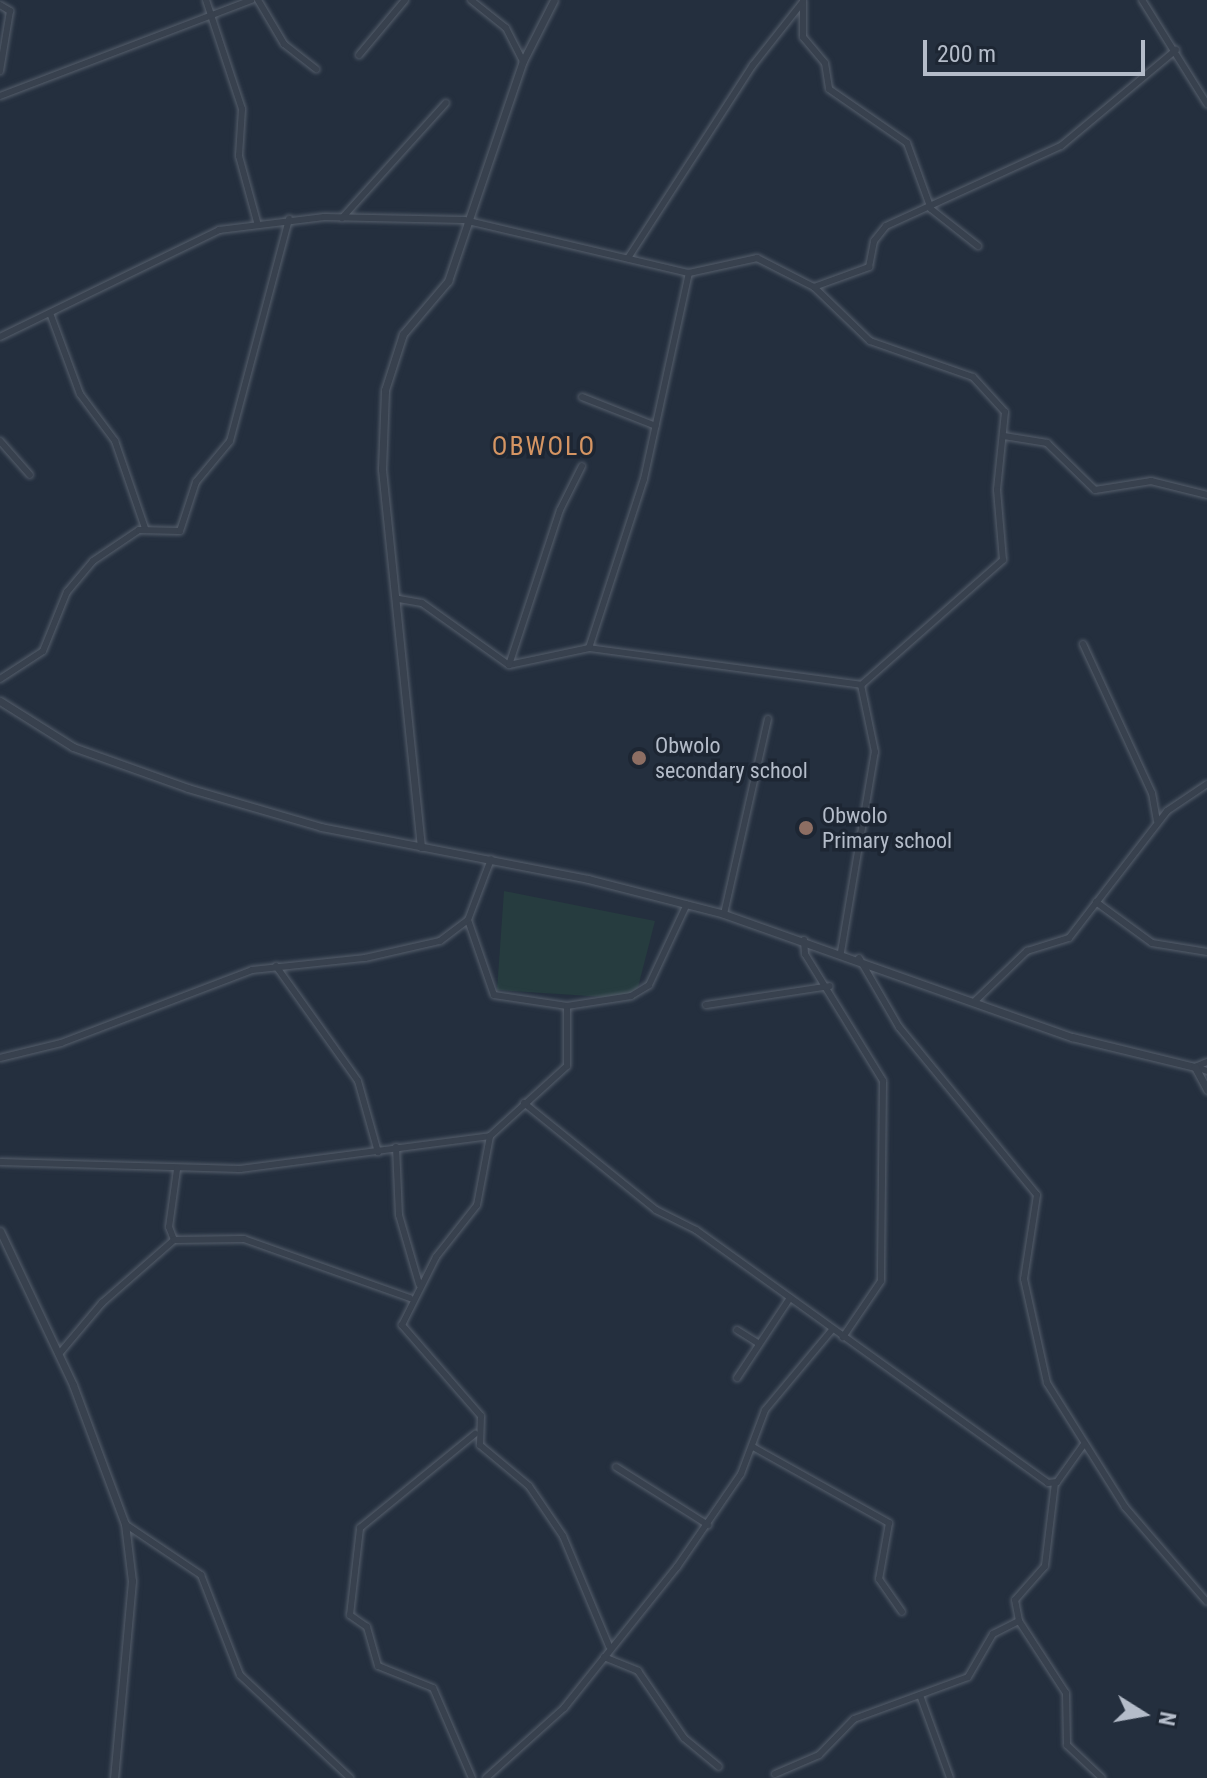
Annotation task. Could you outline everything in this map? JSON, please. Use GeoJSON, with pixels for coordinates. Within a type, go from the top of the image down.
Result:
{"type":"FeatureCollection","features":[{"type":"Feature","properties":{"kind":"street"},"geometry":{"type":"LineString","coordinates":[[206,0],[242,109],[239,156],[257,222]]}},
{"type":"Feature","properties":{"kind":"street"},"geometry":{"type":"LineString","coordinates":[[0,96],[212,18],[251,0]]}},
{"type":"Feature","properties":{"kind":"street"},"geometry":{"type":"LineString","coordinates":[[258,0],[284,44],[316,69]]}},
{"type":"Feature","properties":{"kind":"street"},"geometry":{"type":"LineString","coordinates":[[359,55],[405,0]]}},
{"type":"Feature","properties":{"kind":"street"},"geometry":{"type":"LineString","coordinates":[[471,0],[506,28],[523,61]]}},
{"type":"Feature","properties":{"kind":"street"},"geometry":{"type":"LineString","coordinates":[[421,847],[399,599],[382,469],[385,390],[403,334],[448,281],[464,220],[523,61],[554,0]]}},
{"type":"Feature","properties":{"kind":"street"},"geometry":{"type":"LineString","coordinates":[[1142,0],[1176,50],[1186,79],[1207,104]]}},
{"type":"Feature","properties":{"kind":"street"},"geometry":{"type":"LineString","coordinates":[[803,2],[803,37],[825,63],[829,89],[907,143],[931,209],[978,246]]}},
{"type":"Feature","properties":{"kind":"street"},"geometry":{"type":"LineString","coordinates":[[628,258],[753,65],[803,2]]}},
{"type":"Feature","properties":{"kind":"street"},"geometry":{"type":"LineString","coordinates":[[0,5],[10,11],[0,71]]}},
{"type":"Feature","properties":{"kind":"street"},"geometry":{"type":"LineString","coordinates":[[814,287],[860,275],[878,233],[1061,146],[1176,50]]}},
{"type":"Feature","properties":{"kind":"street"},"geometry":{"type":"LineString","coordinates":[[342,218],[446,103]]}},
{"type":"Feature","properties":{"kind":"street"},"geometry":{"type":"LineString","coordinates":[[0,679],[43,651],[80,573],[145,528],[180,531],[196,482],[225,455],[289,219]]}},
{"type":"Feature","properties":{"kind":"street"},"geometry":{"type":"LineString","coordinates":[[0,337],[219,230],[289,219],[464,220],[689,273],[757,258],[814,287],[870,341],[983,385],[1005,412],[997,490],[1003,560],[861,685],[589,648],[509,665],[422,603],[399,599]]}},
{"type":"Feature","properties":{"kind":"street"},"geometry":{"type":"LineString","coordinates":[[589,648],[656,426],[689,273]]}},
{"type":"Feature","properties":{"kind":"street"},"geometry":{"type":"LineString","coordinates":[[50,313],[83,400],[115,441],[145,528]]}},
{"type":"Feature","properties":{"kind":"street"},"geometry":{"type":"LineString","coordinates":[[582,397],[656,426]]}},
{"type":"Feature","properties":{"kind":"street"},"geometry":{"type":"LineString","coordinates":[[1004,436],[1047,443],[1095,490],[1151,481],[1207,495]]}},
{"type":"Feature","properties":{"kind":"street"},"geometry":{"type":"LineString","coordinates":[[0,441],[30,475]]}},
{"type":"Feature","properties":{"kind":"street"},"geometry":{"type":"LineString","coordinates":[[509,665],[560,510],[582,466]]}},
{"type":"Feature","properties":{"kind":"street"},"geometry":{"type":"LineString","coordinates":[[1083,644],[1152,793],[1157,821]]}},
{"type":"Feature","properties":{"kind":"street"},"geometry":{"type":"LineString","coordinates":[[841,952],[875,752],[861,685]]}},
{"type":"Feature","properties":{"kind":"street"},"geometry":{"type":"LineString","coordinates":[[0,701],[111,763],[321,827],[491,859],[724,914],[859,958],[974,1002],[1138,1057],[1207,1071]]}},
{"type":"Feature","properties":{"kind":"street"},"geometry":{"type":"LineString","coordinates":[[724,914],[768,719]]}},
{"type":"Feature","properties":{"kind":"street"},"geometry":{"type":"LineString","coordinates":[[974,1002],[1027,951],[1069,938],[1157,821],[1207,784]]}},
{"type":"Feature","properties":{"kind":"street"},"geometry":{"type":"LineString","coordinates":[[0,1058],[110,1025],[197,985],[276,966],[384,956],[440,941],[468,920],[491,859]]}},
{"type":"Feature","properties":{"kind":"street"},"geometry":{"type":"LineString","coordinates":[[1096,902],[1152,943],[1207,952]]}},
{"type":"Feature","properties":{"kind":"street"},"geometry":{"type":"LineString","coordinates":[[468,920],[494,995],[567,1006],[631,996],[649,985],[687,904]]}},
{"type":"Feature","properties":{"kind":"street"},"geometry":{"type":"LineString","coordinates":[[804,940],[805,954],[830,986],[883,1081],[881,1281],[843,1337]]}},
{"type":"Feature","properties":{"kind":"street"},"geometry":{"type":"LineString","coordinates":[[859,958],[899,1027],[1037,1195],[1024,1279],[1047,1383],[1125,1507],[1207,1602]]}},
{"type":"Feature","properties":{"kind":"street"},"geometry":{"type":"LineString","coordinates":[[276,966],[358,1081],[378,1152]]}},
{"type":"Feature","properties":{"kind":"street"},"geometry":{"type":"LineString","coordinates":[[706,1005],[830,986]]}},
{"type":"Feature","properties":{"kind":"street"},"geometry":{"type":"LineString","coordinates":[[472,1778],[433,1688],[378,1666],[367,1627],[350,1615],[360,1528],[475,1434],[481,1416],[405,1333],[410,1298],[477,1205],[490,1136],[567,1066],[567,1006]]}},
{"type":"Feature","properties":{"kind":"street"},"geometry":{"type":"LineString","coordinates":[[1195,1067],[1207,1062]]}},
{"type":"Feature","properties":{"kind":"street"},"geometry":{"type":"LineString","coordinates":[[1195,1067],[1207,1090]]}},
{"type":"Feature","properties":{"kind":"street"},"geometry":{"type":"LineString","coordinates":[[524,1103],[601,1159],[630,1191],[790,1298],[1055,1483]]}},
{"type":"Feature","properties":{"kind":"street"},"geometry":{"type":"LineString","coordinates":[[0,1162],[177,1169],[378,1152],[396,1147],[490,1136]]}},
{"type":"Feature","properties":{"kind":"street"},"geometry":{"type":"LineString","coordinates":[[396,1147],[399,1215],[419,1284]]}},
{"type":"Feature","properties":{"kind":"street"},"geometry":{"type":"LineString","coordinates":[[174,1240],[169,1227],[177,1169]]}},
{"type":"Feature","properties":{"kind":"street"},"geometry":{"type":"LineString","coordinates":[[0,1231],[59,1354],[125,1524],[132,1581],[114,1778]]}},
{"type":"Feature","properties":{"kind":"street"},"geometry":{"type":"LineString","coordinates":[[59,1354],[102,1303],[174,1240],[244,1239],[410,1298]]}},
{"type":"Feature","properties":{"kind":"street"},"geometry":{"type":"LineString","coordinates":[[737,1378],[790,1298]]}},
{"type":"Feature","properties":{"kind":"street"},"geometry":{"type":"LineString","coordinates":[[737,1330],[758,1343]]}},
{"type":"Feature","properties":{"kind":"street"},"geometry":{"type":"LineString","coordinates":[[486,1778],[564,1708],[604,1657],[609,1646],[708,1525],[753,1447],[765,1410],[832,1330]]}},
{"type":"Feature","properties":{"kind":"street"},"geometry":{"type":"LineString","coordinates":[[475,1434],[529,1486],[563,1536],[609,1646]]}},
{"type":"Feature","properties":{"kind":"street"},"geometry":{"type":"LineString","coordinates":[[1084,1444],[1055,1483],[1045,1566],[1015,1600],[1019,1621],[1066,1693],[1067,1745],[1075,1760],[1102,1778]]}},
{"type":"Feature","properties":{"kind":"street"},"geometry":{"type":"LineString","coordinates":[[753,1447],[889,1523],[879,1579],[902,1612]]}},
{"type":"Feature","properties":{"kind":"street"},"geometry":{"type":"LineString","coordinates":[[616,1467],[708,1525]]}},
{"type":"Feature","properties":{"kind":"street"},"geometry":{"type":"LineString","coordinates":[[125,1524],[201,1575],[240,1675],[350,1778]]}},
{"type":"Feature","properties":{"kind":"street"},"geometry":{"type":"LineString","coordinates":[[775,1774],[819,1755],[854,1719],[968,1677],[993,1634],[1019,1621]]}},
{"type":"Feature","properties":{"kind":"street"},"geometry":{"type":"LineString","coordinates":[[604,1657],[638,1671],[684,1738],[719,1767]]}},
{"type":"Feature","properties":{"kind":"street"},"geometry":{"type":"LineString","coordinates":[[920,1695],[950,1778]]}},
{"type":"Feature","properties":{"kind":"green space"},"geometry":{"type":"Polygon","coordinates":[[[504,891],[655,921],[635,999],[497,990],[504,891]]]}},
{"type":"Feature","properties":{"kind":"place","name":"Obwolo secondary school"},"geometry":{"type":"Point","coordinates":[639,758]}},
{"type":"Feature","properties":{"kind":"place","name":"Obwolo Primary school"},"geometry":{"type":"Point","coordinates":[806,828]}},
{"type":"Feature","properties":{"kind":"district","name":"OBWOLO"},"geometry":{"type":"Point","coordinates":[544,447]}}]}
